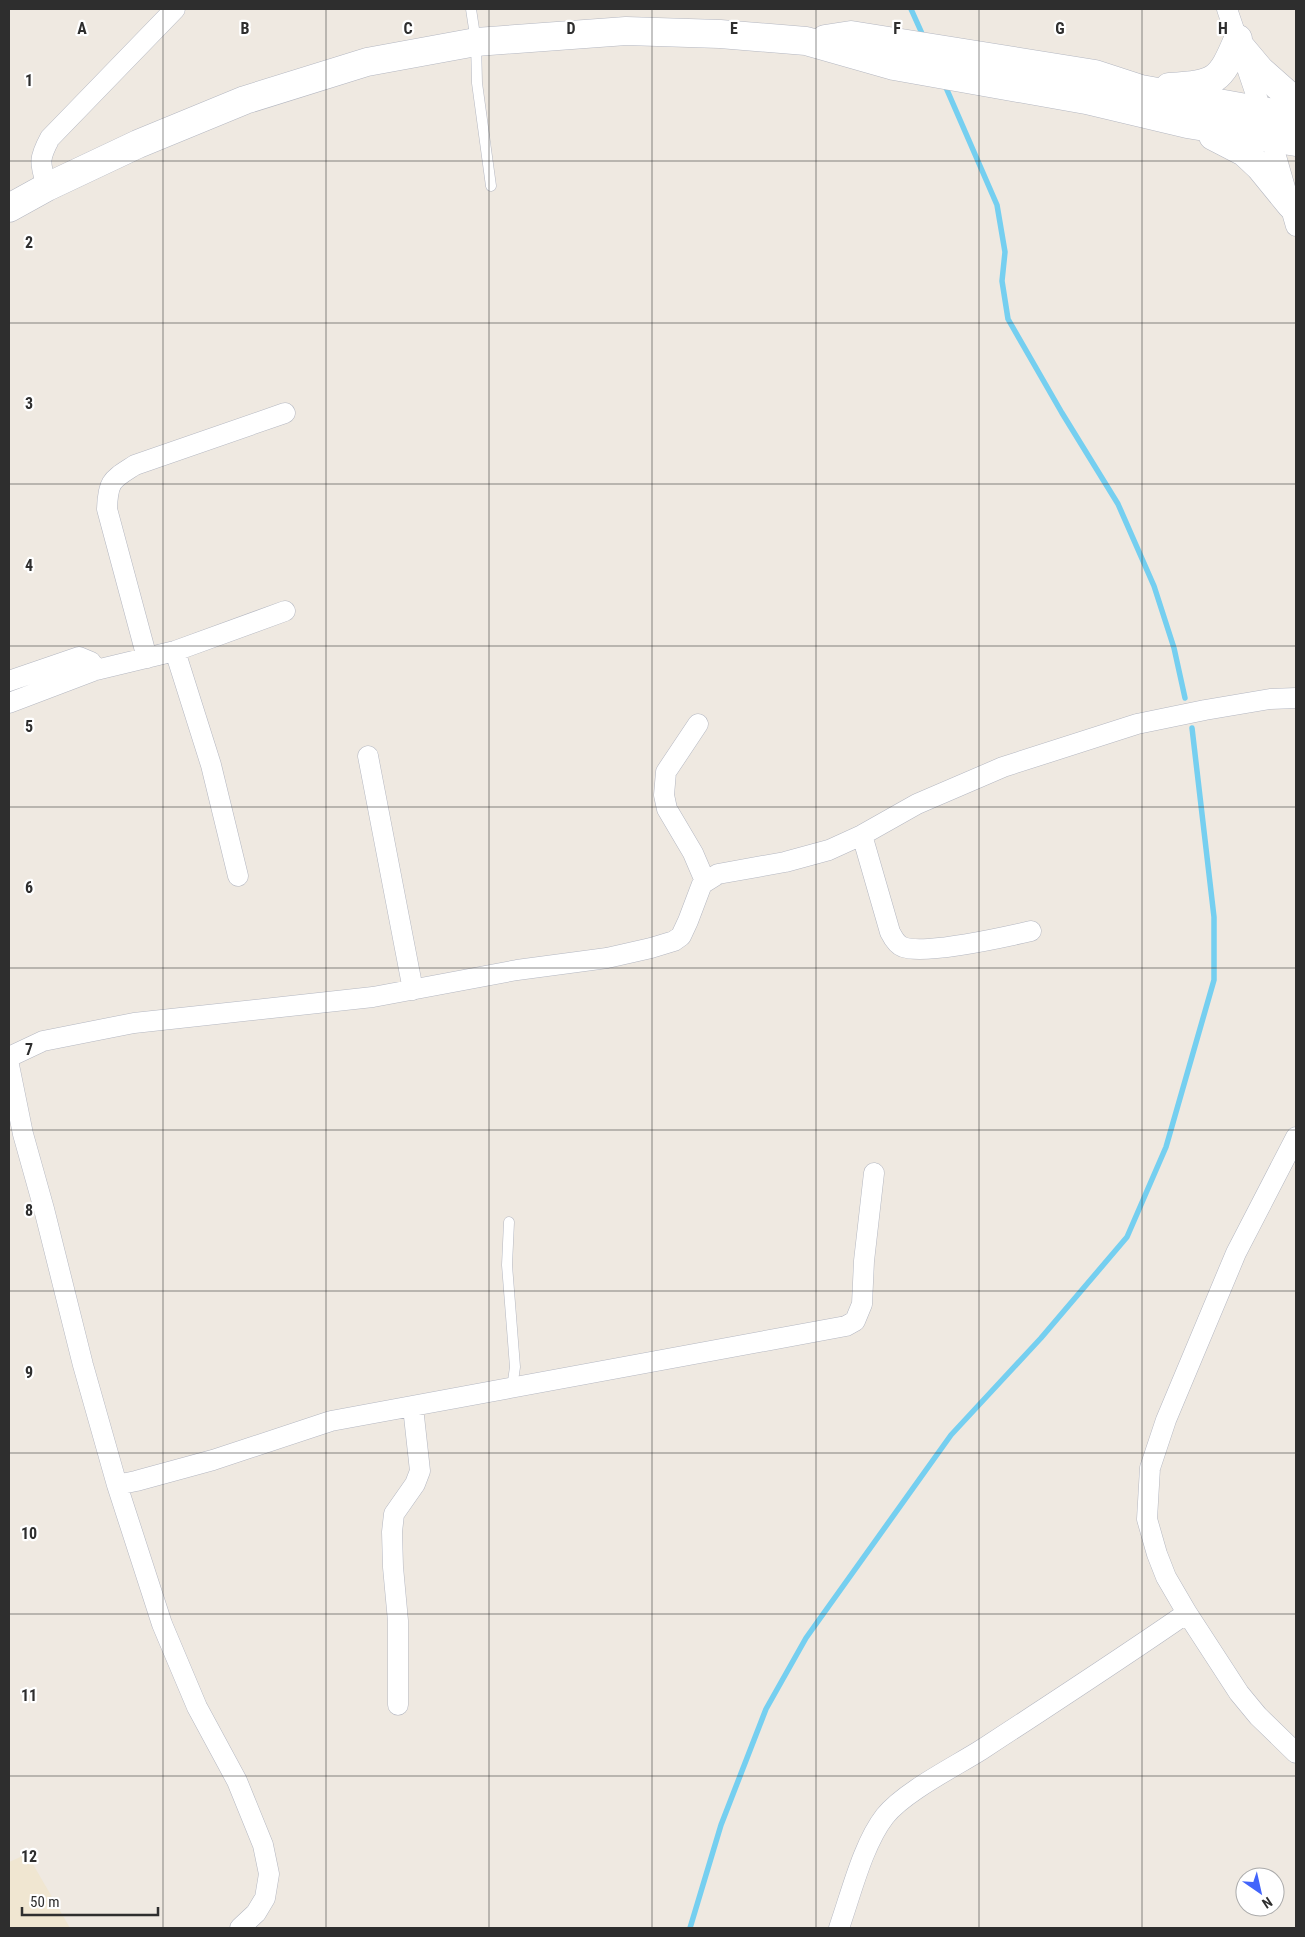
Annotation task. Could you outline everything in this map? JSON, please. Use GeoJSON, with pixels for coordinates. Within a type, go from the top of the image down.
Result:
{"type":"FeatureCollection","features":[{"type":"Feature","properties":{"kind":"main road"},"geometry":{"type":"LineString","coordinates":[[9,208],[47,186],[138,144],[245,100],[367,62],[476,42],[626,31],[720,34],[806,41],[894,66],[1086,100],[1188,124],[1284,140]]}},
{"type":"Feature","properties":{"kind":"main road"},"geometry":{"type":"LineString","coordinates":[[806,41],[851,35],[886,40],[1095,74],[1140,89],[1296,117]]}},
{"type":"Feature","properties":{"kind":"main road"},"geometry":{"type":"LineString","coordinates":[[1140,89],[1197,85],[1214,79],[1227,65],[1238,42],[1260,70],[1296,102]]}},
{"type":"Feature","properties":{"kind":"main road"},"geometry":{"type":"LineString","coordinates":[[1188,124],[1244,152],[1260,167],[1294,210]]}},
{"type":"Feature","properties":{"kind":"street"},"geometry":{"type":"LineString","coordinates":[[47,186],[42,167],[42,153],[50,138],[175,9]]}},
{"type":"Feature","properties":{"kind":"street"},"geometry":{"type":"LineString","coordinates":[[1227,9],[1261,112],[1284,140],[1294,210]]}},
{"type":"Feature","properties":{"kind":"street"},"geometry":{"type":"LineString","coordinates":[[147,658],[107,509],[108,489],[116,478],[135,464],[285,413]]}},
{"type":"Feature","properties":{"kind":"street"},"geometry":{"type":"LineString","coordinates":[[9,702],[96,670],[175,651],[285,611]]}},
{"type":"Feature","properties":{"kind":"street"},"geometry":{"type":"LineString","coordinates":[[175,651],[211,765],[238,876]]}},
{"type":"Feature","properties":{"kind":"street"},"geometry":{"type":"LineString","coordinates":[[9,681],[78,657],[91,662],[96,670]]}},
{"type":"Feature","properties":{"kind":"street"},"geometry":{"type":"LineString","coordinates":[[9,1057],[43,1041],[134,1023],[364,998],[517,970],[607,958],[651,948],[681,936],[705,881],[718,874],[785,862],[829,850],[862,835],[917,804],[1003,767],[1137,724],[1270,699],[1296,698]]}},
{"type":"Feature","properties":{"kind":"street"},"geometry":{"type":"LineString","coordinates":[[698,724],[666,772],[664,794],[667,809],[693,853],[705,881]]}},
{"type":"Feature","properties":{"kind":"street"},"geometry":{"type":"LineString","coordinates":[[368,756],[413,990]]}},
{"type":"Feature","properties":{"kind":"street"},"geometry":{"type":"LineString","coordinates":[[862,835],[890,932],[902,947],[929,948],[980,942],[1031,932]]}},
{"type":"Feature","properties":{"kind":"street"},"geometry":{"type":"LineString","coordinates":[[9,1064],[25,1142],[83,1365],[117,1485],[162,1624],[197,1707],[237,1781],[263,1845],[270,1874],[266,1892],[256,1913],[240,1928]]}},
{"type":"Feature","properties":{"kind":"street"},"geometry":{"type":"LineString","coordinates":[[1296,1137],[1236,1253],[1166,1420],[1150,1468],[1147,1519],[1152,1541],[1166,1577],[1187,1614],[1239,1693],[1258,1716],[1296,1753]]}},
{"type":"Feature","properties":{"kind":"street"},"geometry":{"type":"LineString","coordinates":[[117,1485],[136,1482],[213,1460],[331,1421],[851,1324],[858,1316],[862,1304],[864,1261],[874,1173]]}},
{"type":"Feature","properties":{"kind":"street"},"geometry":{"type":"LineString","coordinates":[[398,1705],[398,1621],[392,1532],[394,1514],[415,1484],[420,1471],[413,1407]]}},
{"type":"Feature","properties":{"kind":"street"},"geometry":{"type":"LineString","coordinates":[[839,1928],[866,1853],[880,1823],[894,1806],[935,1778],[1035,1716],[1187,1614]]}},
{"type":"Feature","properties":{"kind":"lane"},"geometry":{"type":"LineString","coordinates":[[470,9],[476,42],[477,83],[491,186]]}},
{"type":"Feature","properties":{"kind":"lane"},"geometry":{"type":"LineString","coordinates":[[509,1222],[507,1265],[515,1367],[512,1388]]}},
{"type":"Feature","properties":{"kind":"shaded area"},"geometry":{"type":"Polygon","coordinates":[[[27,1854],[70,1928],[9,1928],[9,1862],[27,1854]]]}},
{"type":"Feature","properties":{"kind":"waterway"},"geometry":{"type":"LineString","coordinates":[[911,9],[924,38]]}},
{"type":"Feature","properties":{"kind":"waterway"},"geometry":{"type":"LineString","coordinates":[[944,83],[997,205],[1005,252],[1002,281],[1008,319],[1062,413],[1118,504],[1154,586],[1174,648],[1185,698]]}},
{"type":"Feature","properties":{"kind":"waterway"},"geometry":{"type":"LineString","coordinates":[[690,1928],[721,1825],[766,1709],[806,1638],[951,1435],[1041,1338],[1127,1237],[1166,1147],[1214,980],[1214,917],[1192,728]]}}]}
